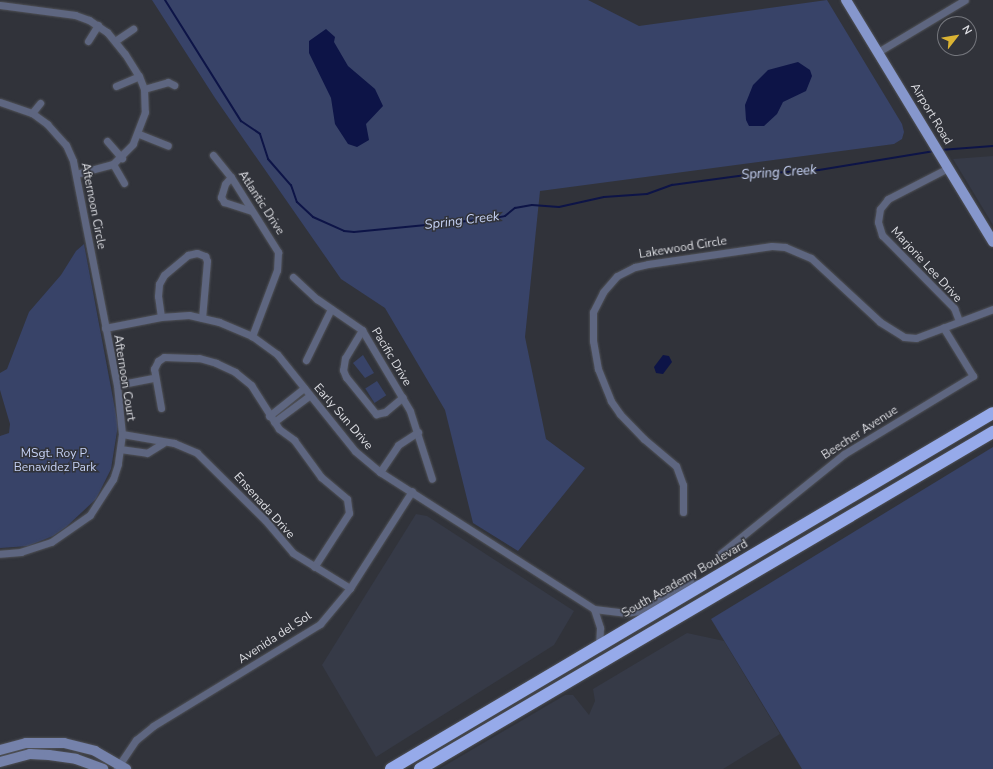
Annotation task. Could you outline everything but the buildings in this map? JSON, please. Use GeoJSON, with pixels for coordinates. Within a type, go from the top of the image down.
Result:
{"type":"FeatureCollection","features":[{"type":"Feature","properties":{"kind":"highway","name":"South Academy Boulevard"},"geometry":{"type":"LineString","coordinates":[[390,769],[599,645],[706,584],[993,413]]}},
{"type":"Feature","properties":{"kind":"highway"},"geometry":{"type":"LineString","coordinates":[[420,769],[993,432]]}},
{"type":"Feature","properties":{"kind":"main road","name":"Airport Road"},"geometry":{"type":"LineString","coordinates":[[846,0],[993,242]]}},
{"type":"Feature","properties":{"kind":"street"},"geometry":{"type":"LineString","coordinates":[[878,52],[965,0]]}},
{"type":"Feature","properties":{"kind":"street"},"geometry":{"type":"LineString","coordinates":[[0,5],[17,4],[75,15],[98,25],[115,41],[139,76],[144,89],[145,112],[139,134],[122,158],[113,164],[76,174]]}},
{"type":"Feature","properties":{"kind":"street"},"geometry":{"type":"LineString","coordinates":[[88,41],[98,25]]}},
{"type":"Feature","properties":{"kind":"street"},"geometry":{"type":"LineString","coordinates":[[115,41],[133,29]]}},
{"type":"Feature","properties":{"kind":"street"},"geometry":{"type":"LineString","coordinates":[[116,86],[139,76]]}},
{"type":"Feature","properties":{"kind":"street"},"geometry":{"type":"LineString","coordinates":[[144,89],[168,82],[174,85]]}},
{"type":"Feature","properties":{"kind":"street","name":"Afternoon Circle"},"geometry":{"type":"LineString","coordinates":[[0,102],[32,113],[47,124],[66,145],[76,174],[105,328]]}},
{"type":"Feature","properties":{"kind":"street"},"geometry":{"type":"LineString","coordinates":[[32,113],[40,103]]}},
{"type":"Feature","properties":{"kind":"street"},"geometry":{"type":"LineString","coordinates":[[139,134],[168,146]]}},
{"type":"Feature","properties":{"kind":"street"},"geometry":{"type":"LineString","coordinates":[[107,140],[122,158]]}},
{"type":"Feature","properties":{"kind":"street","name":"Atlantic Drive"},"geometry":{"type":"LineString","coordinates":[[213,155],[231,177],[252,211],[275,243],[279,260],[260,320],[252,336]]}},
{"type":"Feature","properties":{"kind":"street"},"geometry":{"type":"LineString","coordinates":[[113,164],[124,183]]}},
{"type":"Feature","properties":{"kind":"street","name":"Marjorie Lee Drive"},"geometry":{"type":"LineString","coordinates":[[948,168],[888,199],[880,209],[878,222],[882,235],[954,308],[959,321]]}},
{"type":"Feature","properties":{"kind":"street"},"geometry":{"type":"LineString","coordinates":[[231,177],[225,184],[221,197],[224,202],[252,211]]}},
{"type":"Feature","properties":{"kind":"street","name":"Lakewood Circle"},"geometry":{"type":"LineString","coordinates":[[683,512],[683,485],[676,466],[644,439],[620,414],[611,401],[598,369],[592,334],[593,312],[602,292],[617,276],[635,267],[648,264],[758,248],[785,247],[811,258],[825,268],[891,331],[904,337],[916,338],[993,309]]}},
{"type":"Feature","properties":{"kind":"street"},"geometry":{"type":"LineString","coordinates":[[161,317],[158,296],[159,284],[164,275],[188,255],[197,254],[205,256],[207,261],[202,318]]}},
{"type":"Feature","properties":{"kind":"street","name":"Pacific Drive"},"geometry":{"type":"LineString","coordinates":[[293,277],[331,309],[362,330],[403,397],[418,432],[432,479]]}},
{"type":"Feature","properties":{"kind":"street"},"geometry":{"type":"LineString","coordinates":[[306,360],[331,309]]}},
{"type":"Feature","properties":{"kind":"street","name":"Early Sun Drive"},"geometry":{"type":"LineString","coordinates":[[105,328],[161,317],[189,315],[202,318],[252,336],[277,354],[309,396],[355,451],[380,472],[412,491],[594,609],[625,614],[640,611],[692,582],[706,584]]}},
{"type":"Feature","properties":{"kind":"street","name":"Beecher Avenue"},"geometry":{"type":"LineString","coordinates":[[720,554],[844,454],[973,376],[943,327]]}},
{"type":"Feature","properties":{"kind":"street","name":"Afternoon Court"},"geometry":{"type":"LineString","coordinates":[[0,554],[21,552],[51,542],[90,515],[113,479],[122,434],[117,385],[105,328]]}},
{"type":"Feature","properties":{"kind":"street"},"geometry":{"type":"LineString","coordinates":[[362,330],[345,358],[343,370],[346,376],[376,414],[385,412],[403,397]]}},
{"type":"Feature","properties":{"kind":"street"},"geometry":{"type":"LineString","coordinates":[[161,408],[154,378],[158,361],[164,357],[199,358],[216,363],[235,372],[251,385],[272,419],[294,440],[321,477],[347,499],[350,506],[349,513],[314,567]]}},
{"type":"Feature","properties":{"kind":"street"},"geometry":{"type":"LineString","coordinates":[[117,385],[154,378]]}},
{"type":"Feature","properties":{"kind":"street"},"geometry":{"type":"LineString","coordinates":[[272,419],[304,388]]}},
{"type":"Feature","properties":{"kind":"street"},"geometry":{"type":"LineString","coordinates":[[272,419],[309,396]]}},
{"type":"Feature","properties":{"kind":"street"},"geometry":{"type":"LineString","coordinates":[[380,472],[398,444],[418,432]]}},
{"type":"Feature","properties":{"kind":"street","name":"Ensenada Drive"},"geometry":{"type":"LineString","coordinates":[[122,434],[152,438],[163,443],[186,446],[197,453],[266,520],[282,542],[314,567],[350,588]]}},
{"type":"Feature","properties":{"kind":"street"},"geometry":{"type":"LineString","coordinates":[[120,449],[147,453],[163,443]]}},
{"type":"Feature","properties":{"kind":"street","name":"Avenida del Sol"},"geometry":{"type":"LineString","coordinates":[[121,767],[136,740],[149,729],[310,632],[332,612],[350,588],[412,491]]}},
{"type":"Feature","properties":{"kind":"street"},"geometry":{"type":"LineString","coordinates":[[594,609],[600,628],[599,645]]}},
{"type":"Feature","properties":{"kind":"street"},"geometry":{"type":"LineString","coordinates":[[0,750],[26,743],[64,743],[95,751],[121,767]]}},
{"type":"Feature","properties":{"kind":"street"},"geometry":{"type":"LineString","coordinates":[[0,762],[30,754],[49,755],[76,759],[103,769]]}},
{"type":"Feature","properties":{"kind":"shaded area"},"geometry":{"type":"Polygon","coordinates":[[[326,29],[335,37],[334,42],[348,66],[375,89],[383,106],[366,124],[369,140],[357,147],[348,144],[335,124],[331,98],[309,53],[309,41],[326,29]]]}},
{"type":"Feature","properties":{"kind":"shaded area"},"geometry":{"type":"Polygon","coordinates":[[[798,62],[810,70],[812,76],[806,91],[783,102],[777,114],[764,126],[749,126],[746,120],[745,105],[753,85],[768,70],[798,62]]]}},
{"type":"Feature","properties":{"kind":"shaded area"},"geometry":{"type":"Polygon","coordinates":[[[993,156],[993,225],[953,159],[993,156]]]}},
{"type":"Feature","properties":{"kind":"shaded area"},"geometry":{"type":"Polygon","coordinates":[[[663,355],[669,356],[672,362],[663,374],[656,373],[654,367],[663,355]]]}},
{"type":"Feature","properties":{"kind":"shaded area"},"geometry":{"type":"Polygon","coordinates":[[[416,514],[427,516],[574,611],[554,645],[376,757],[322,665],[416,514]]]}},
{"type":"Feature","properties":{"kind":"shaded area"},"geometry":{"type":"Polygon","coordinates":[[[687,633],[724,641],[780,734],[723,769],[439,769],[565,695],[573,695],[589,715],[595,701],[593,689],[687,633]]]}},
{"type":"Feature","properties":{"kind":"green space"},"geometry":{"type":"Polygon","coordinates":[[[152,0],[588,0],[639,26],[827,0],[902,124],[904,132],[902,139],[894,144],[540,191],[525,337],[546,439],[585,468],[518,551],[473,523],[445,410],[385,308],[341,279],[215,98],[152,0]]]}},
{"type":"Feature","properties":{"kind":"green space","name":"MSgt. Roy P. Benavidez Park"},"geometry":{"type":"Polygon","coordinates":[[[84,244],[118,425],[111,469],[96,499],[66,527],[53,536],[28,546],[0,548],[0,436],[9,433],[10,424],[0,390],[0,373],[7,369],[29,312],[61,275],[76,251],[84,244]]]}},
{"type":"Feature","properties":{"kind":"green space"},"geometry":{"type":"Polygon","coordinates":[[[363,355],[374,373],[365,378],[353,363],[363,355]]]}},
{"type":"Feature","properties":{"kind":"green space"},"geometry":{"type":"Polygon","coordinates":[[[377,381],[386,395],[375,403],[365,389],[377,381]]]}},
{"type":"Feature","properties":{"kind":"green space"},"geometry":{"type":"Polygon","coordinates":[[[993,447],[993,769],[802,769],[711,619],[993,447]]]}},
{"type":"Feature","properties":{"kind":"waterway","name":"Spring Creek"},"geometry":{"type":"LineString","coordinates":[[165,0],[241,121],[260,134],[268,159],[291,185],[297,202],[313,217],[344,231],[354,232],[490,219],[505,216],[515,208],[532,205],[559,207],[604,197],[647,194],[672,185],[753,174],[819,170],[934,151]]}},
{"type":"Feature","properties":{"kind":"waterway","name":"Spring Creek"},"geometry":{"type":"LineString","coordinates":[[940,150],[993,146]]}}]}
